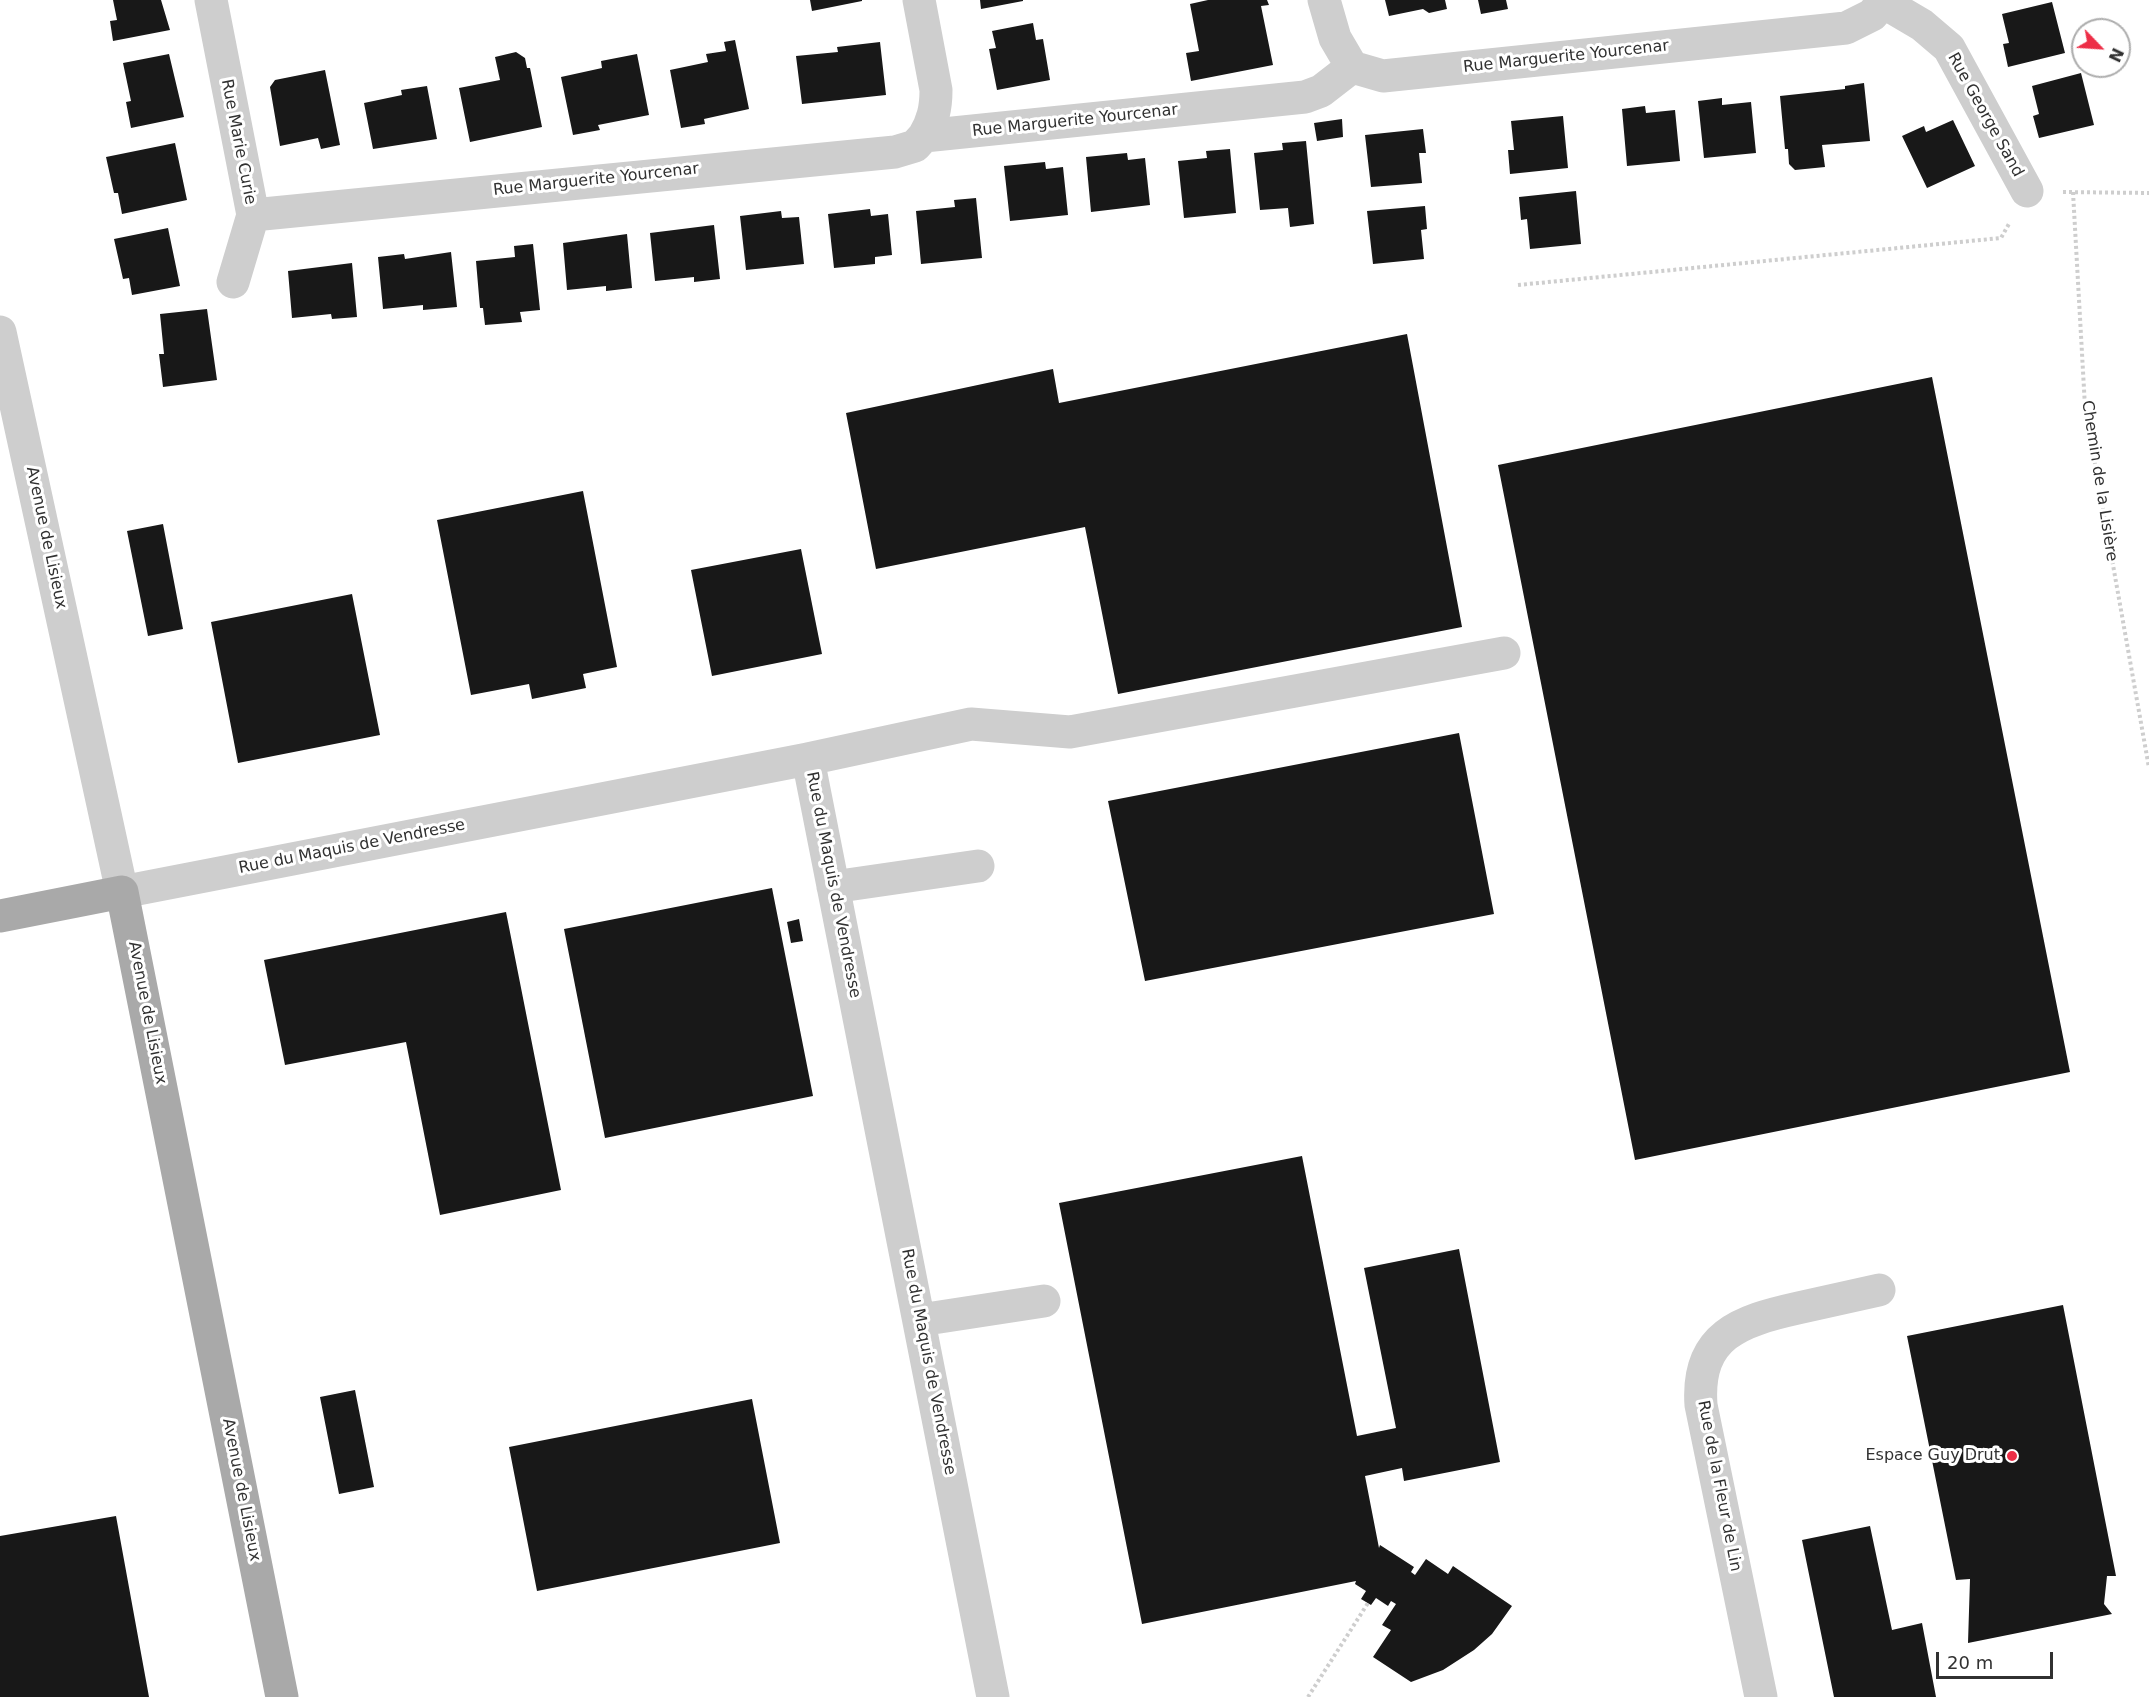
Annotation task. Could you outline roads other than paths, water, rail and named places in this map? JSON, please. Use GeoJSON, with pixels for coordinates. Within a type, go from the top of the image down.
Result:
{"type":"FeatureCollection","features":[{"type":"Feature","properties":{"kind":"main road"},"geometry":{"type":"LineString","coordinates":[[0,916],[122,892]]}},
{"type":"Feature","properties":{"kind":"main road","name":"Avenue de Lisieux"},"geometry":{"type":"LineString","coordinates":[[122,892],[282,1697]]}},
{"type":"Feature","properties":{"kind":"street","name":"Rue Marie Curie"},"geometry":{"type":"LineString","coordinates":[[211,0],[253,215],[234,282]]}},
{"type":"Feature","properties":{"kind":"street"},"geometry":{"type":"LineString","coordinates":[[919,0],[936,90],[936,105],[931,123],[924,136]]}},
{"type":"Feature","properties":{"kind":"street"},"geometry":{"type":"LineString","coordinates":[[1324,0],[1335,38],[1352,67]]}},
{"type":"Feature","properties":{"kind":"street","name":"Rue Marguerite Yourcenar"},"geometry":{"type":"LineString","coordinates":[[253,215],[896,152],[915,146],[924,136],[1305,97],[1321,91],[1352,67],[1383,76],[1846,28],[1872,15],[1883,1]]}},
{"type":"Feature","properties":{"kind":"street","name":"Rue George Sand"},"geometry":{"type":"LineString","coordinates":[[1883,1],[1922,25],[1949,48],[2027,191]]}},
{"type":"Feature","properties":{"kind":"street","name":"Avenue de Lisieux"},"geometry":{"type":"LineString","coordinates":[[0,332],[122,892]]}},
{"type":"Feature","properties":{"kind":"street"},"geometry":{"type":"LineString","coordinates":[[808,759],[971,724],[1070,732],[1504,653]]}},
{"type":"Feature","properties":{"kind":"street","name":"Rue du Maquis de Vendresse"},"geometry":{"type":"LineString","coordinates":[[122,892],[808,759],[993,1697]]}},
{"type":"Feature","properties":{"kind":"street"},"geometry":{"type":"LineString","coordinates":[[834,887],[978,866]]}},
{"type":"Feature","properties":{"kind":"street","name":"Rue de la Fleur de Lin"},"geometry":{"type":"LineString","coordinates":[[1761,1697],[1701,1405],[1700,1384],[1706,1359],[1717,1342],[1733,1328],[1757,1317],[1879,1290]]}},
{"type":"Feature","properties":{"kind":"street"},"geometry":{"type":"LineString","coordinates":[[920,1320],[1044,1301]]}},
{"type":"Feature","properties":{"kind":"place","name":"Espace Guy Drut"},"geometry":{"type":"Point","coordinates":[2012,1456]}}]}
